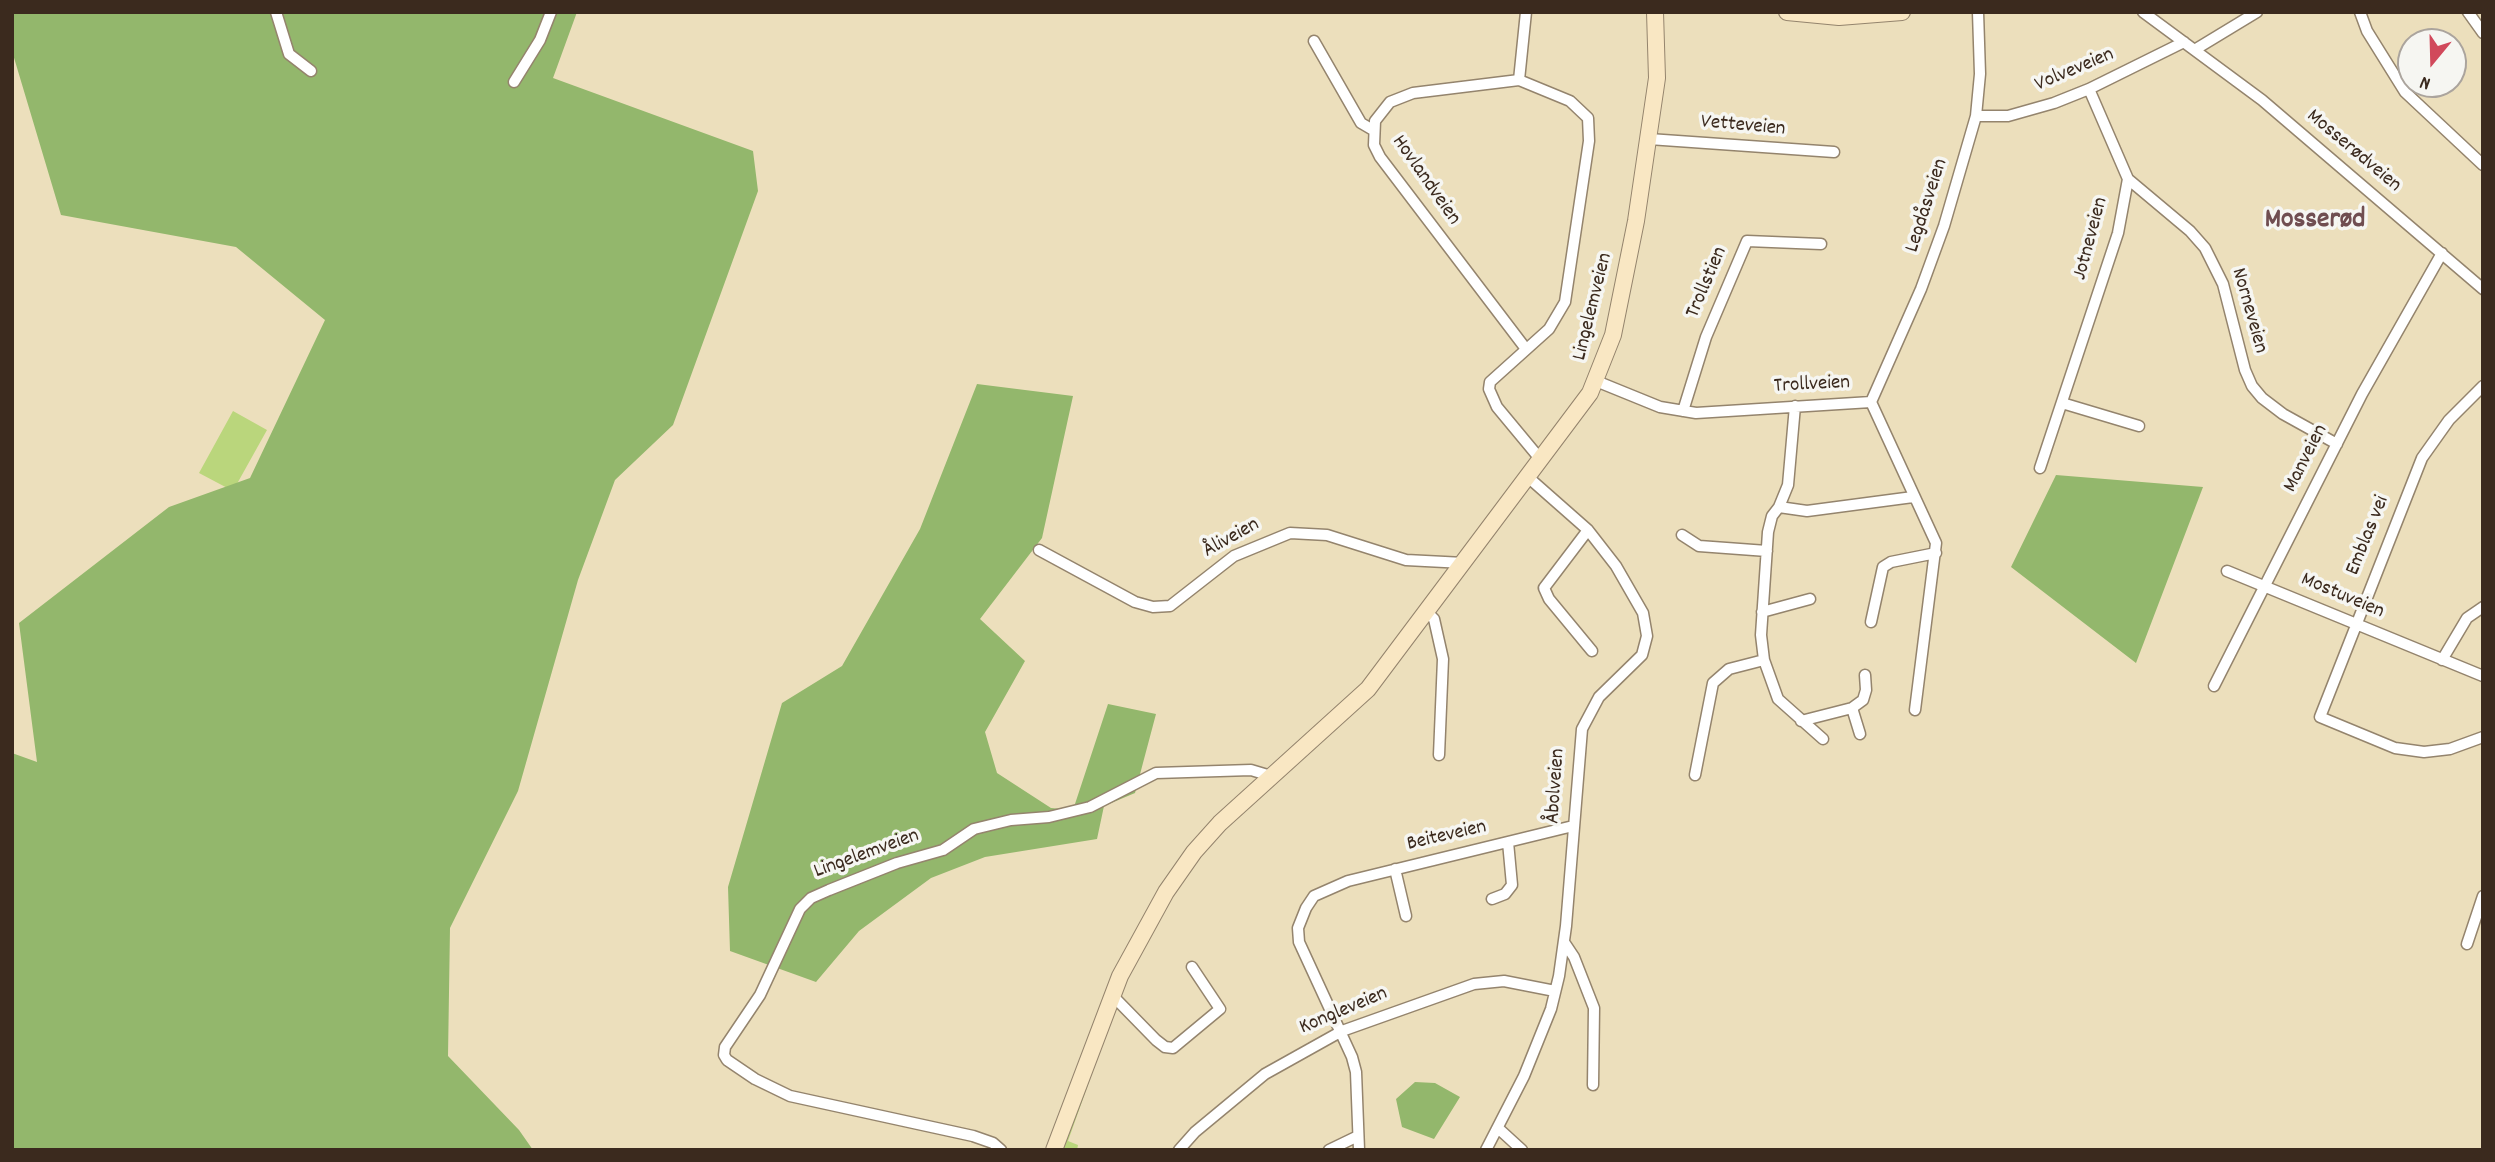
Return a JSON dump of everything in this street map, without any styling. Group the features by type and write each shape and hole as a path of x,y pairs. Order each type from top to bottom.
{"main road":[{"name":"Lingelemveien","path":"1054,1150 1112,995 1143,932 1194,852 1270,776 1362,696 1529,478 1596,382 1613,335 1623,295 1649,139 1657,78 1655,12"},
{"name":"Lingelemveien","path":"1657,43 1662,12"},
{"path":"1787,12 1839,17 1902,12"}],"street":[{"path":"276,12 289,54 311,71"},
{"path":"514,82 541,40 551,12"},
{"path":"1526,12 1518,80 1570,101 1582,110 1590,130 1565,302 1549,329 1496,374 1489,389 1497,407 1524,443 1541,460"},
{"name":"Legdåsveien","path":"1871,402 1921,289 1944,226 1976,116 1980,74 1978,12"},
{"name":"Mosserødveien","path":"2143,12 2262,100 2483,289"},
{"path":"2196,49 2257,12"},
{"path":"2360,12 2367,31 2405,92 2483,165"},
{"path":"2468,12 2483,33"},
{"path":"1314,41 1361,122 1373,130"},
{"name":"Volveveien","path":"1976,116 1990,118 2016,115 2089,89 2184,42"},
{"name":"Hovlandveien","path":"1518,80 1400,97 1382,108 1373,130 1374,145 1380,157 1526,349"},
{"name":"Jotneveien","path":"2040,468 2118,233 2127,179 2089,89"},
{"name":"Vetteveien","path":"1649,139 1835,152"},
{"name":"Norneveien","path":"2127,179 2190,230 2205,248 2223,284 2245,370 2257,392 2283,414 2337,444"},
{"name":"Trollstien","path":"1683,411 1706,337 1747,241 1821,244"},
{"name":"Manveien","path":"2214,686 2337,444 2416,294 2442,253"},
{"name":"Trollveien","path":"1596,382 1660,407 1683,411 1871,402 1936,543 1915,710"},
{"name":"Emblas vei","path":"2483,386 2449,420 2422,458 2320,717 2395,748 2424,752 2450,749 2483,737"},
{"path":"2062,402 2138,426"},
{"path":"1794,406 1788,485 1772,516 1767,551 1762,612 1764,660 1778,699 1823,739"},
{"name":"Åbolveien","path":"1486,1150 1499,1129 1535,1049 1555,991 1564,942 1579,743 1588,712 1608,687 1642,655 1647,636 1636,598 1616,566 1588,530 1529,478"},
{"path":"1779,507 1807,511 1913,498"},
{"path":"1588,530 1544,587 1549,599 1592,651"},
{"name":"Åliveien","path":"1039,550 1135,602 1153,607 1170,606 1234,556 1290,533 1326,535 1406,560 1464,563"},
{"path":"1682,535 1699,546 1767,551"},
{"path":"1871,622 1883,567 1891,562 1936,553"},
{"name":"Mostuveien","path":"2227,571 2483,676"},
{"path":"1762,612 1810,599"},
{"path":"2442,660 2467,618 2483,607"},
{"path":"1427,612 1434,619 1443,659 1438,755"},
{"path":"1695,775 1713,683 1729,668 1764,660"},
{"path":"1801,721 1852,708 1863,699 1866,690 1865,675"},
{"path":"1852,708 1860,734"},
{"name":"Lingelemveien","path":"1001,1150 993,1143 973,1136 790,1096 755,1079 727,1060 724,1055 726,1047 760,995 800,909 811,898 829,890 897,863 943,850 974,829 1011,820 1049,817 1090,807 1156,773 1251,770 1270,776"},
{"name":"Beiteveien","path":"1359,1150 1356,1072 1342,1031 1303,956 1299,942 1301,918 1314,896 1329,888 1395,869 1573,826"},
{"name":"Beiteveien","path":"1492,899 1505,894 1512,885 1508,842"},
{"name":"Beiteveien","path":"1395,869 1406,916"},
{"path":"2467,944 2483,896"},
{"path":"1564,942 1574,957 1594,1008 1593,1085"},
{"path":"1112,995 1156,1040 1165,1047 1173,1048 1220,1009 1192,967"},
{"name":"Kongleveien","path":"1179,1150 1195,1132 1265,1074 1342,1031 1474,984 1504,981 1555,991"},
{"path":"1499,1129 1522,1150"},
{"path":"1329,1150 1358,1136"}],"green space":[{"path":"12,12 577,12 553,78 753,151 758,191 673,425 615,480 578,580 518,791 450,928 448,1056 519,1130 533,1150 12,1150 12,753 37,762 19,623 169,507 250,478 325,320 236,247 61,215 12,51"},
{"path":"977,384 1073,396 1042,538 980,619 1025,661 985,732 997,773 1051,808 1073,810 1108,704 1156,714 1135,793 1104,806 1097,839 985,857 931,878 859,931 816,982 730,951 728,887 782,703 842,666 920,529"},
{"path":"233,411 267,430 233,491 199,473"},
{"path":"2056,475 2203,487 2136,663 2011,567"},
{"path":"1082,1075 1090,1079 1068,1141 1078,1145 1077,1150 1054,1150"},
{"path":"1415,1082 1435,1083 1460,1097 1434,1139 1402,1127 1396,1099"}],"district":[{"name":"Mosserød","path":"2315,222"}]}
